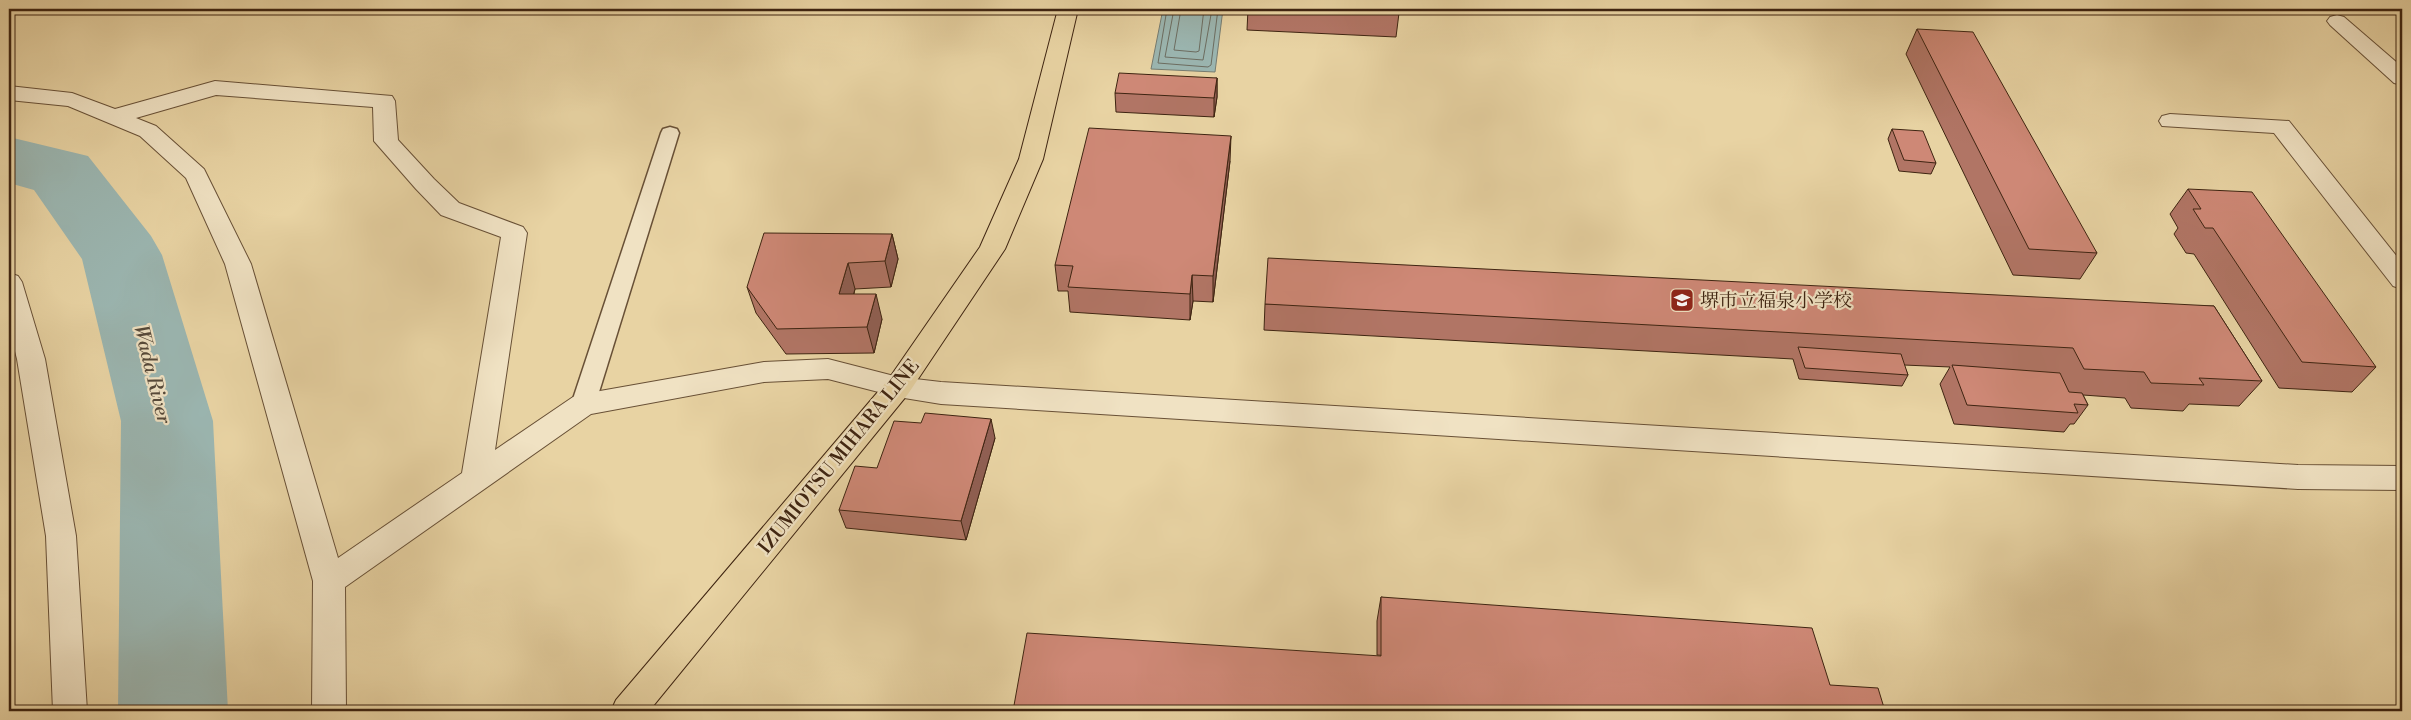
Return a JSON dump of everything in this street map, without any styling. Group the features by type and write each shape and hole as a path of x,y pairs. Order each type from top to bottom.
{"main road":[{"name":"IZUMIOTSU MIHARA LINE","path":"628,711 898,387 996,240 1031,159 1068,9"}],"street":[{"path":"2337,21 2402,78"},
{"path":"113,117 215,88 384,101 386,141 425,184 450,209 514,233 476,480"},
{"path":"9,93 72,100 148,131 196,174 238,264 329,581 328,711"},
{"path":"2170,121 2281,126 2402,280"},
{"path":"9,282 31,359 61,536 70,711"},
{"path":"329,581 583,405 764,372 828,369 898,387 941,393 2278,475 2402,478"}],"lane":[{"path":"583,405 670,133"}],"water":[{"path":"1163,9 1223,9 1215,72 1151,69"}],"building":[{"path":"1321,9 1399,9 1399,13"},
{"path":"1917,29 1973,32 2097,253 2029,249"},
{"path":"1119,73 1217,78 1214,98 1115,93"},
{"path":"1089,128 1231,136 1213,276 1192,275 1190,294 1068,287 1073,266 1055,265"},
{"path":"1892,129 1923,131 1936,163 1904,160"},
{"path":"2188,189 2252,192 2376,367 2302,362 2213,228 2205,228 2193,209 2201,209"},
{"path":"764,233 892,234 885,261 848,263 839,294 876,294 867,327 777,329 747,287"},
{"path":"1268,258 2214,306 2262,381 2199,378 2204,385 2151,383 2144,372 2084,369 2073,348 1265,304"},
{"path":"1798,347 1901,354 1908,375 1805,368"},
{"path":"1952,365 2060,373 2069,392 2082,393 2088,405 2074,404 2078,413 1967,405"},
{"path":"925,413 991,419 961,521 839,510 855,466 877,468 894,421 921,423"},
{"path":"1381,597 1812,628 1830,685 1878,688 1885,711 1013,711 1027,633 1381,656"}],"waterway":[{"name":"Wada River","path":"9,160 61,173 122,255 167,421 173,711"}],"place":[{"name":"堺市立福泉小学校","path":"1682,300"}]}
